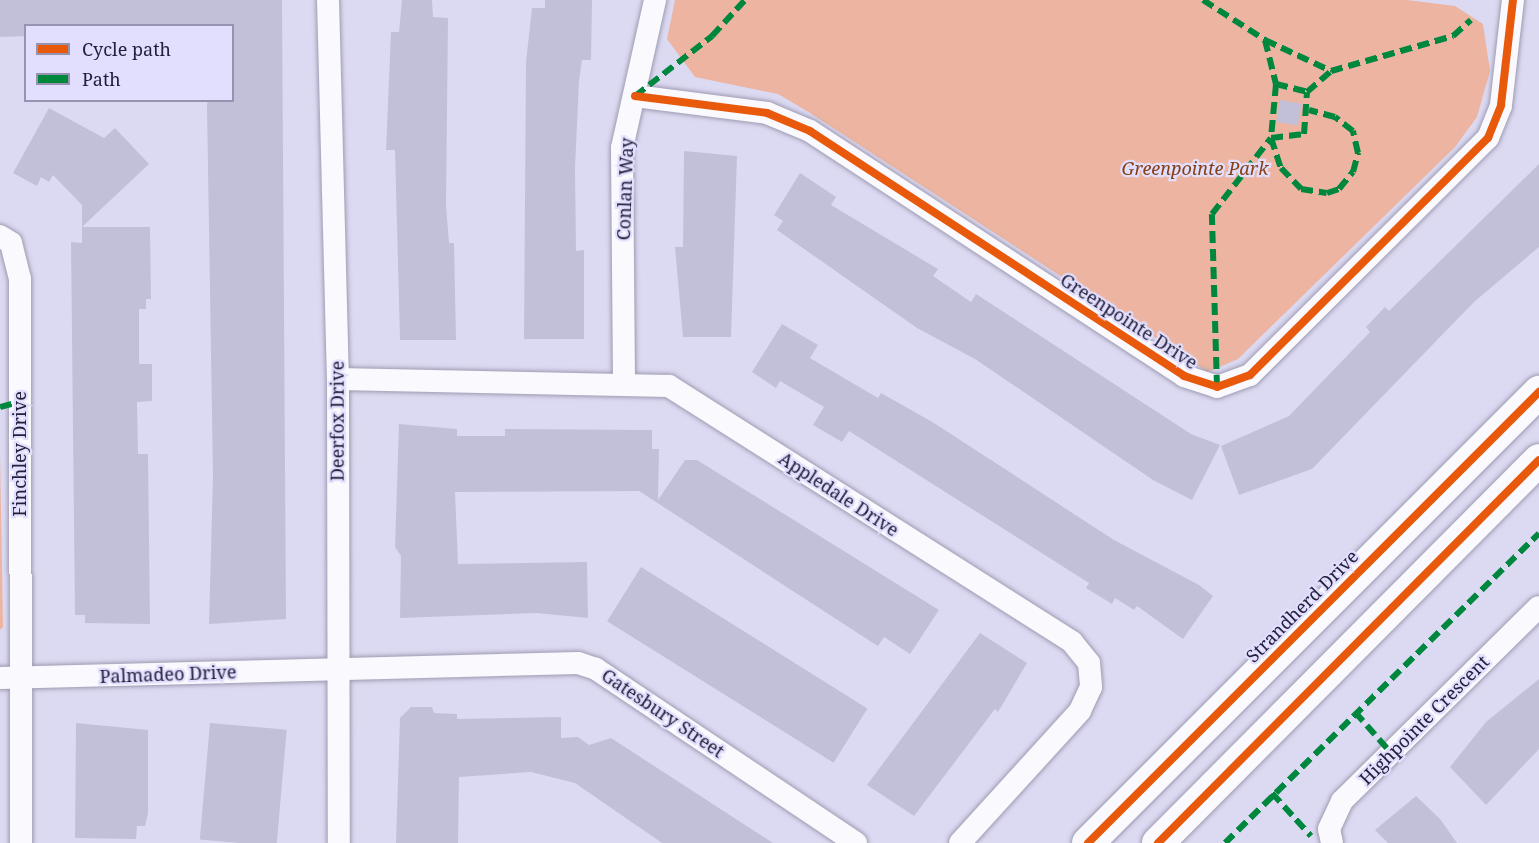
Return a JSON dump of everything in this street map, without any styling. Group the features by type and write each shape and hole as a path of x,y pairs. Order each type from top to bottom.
{"main road":[{"name":"Strandherd Drive","path":"1088,843 1539,392"},
{"path":"1158,843 1539,460"}],"street":[{"name":"Deerfox Drive","path":"328,0 338,379 336,669 339,843"},
{"name":"Conlan Way","path":"624,381 622,148 655,0"},
{"name":"Greenpointe Drive","path":"635,96 767,113 810,131 1184,376 1217,387 1250,375 1488,138 1501,105 1513,0"},
{"name":"Finchley Drive","path":"0,236 11,243 20,279 10,678"},
{"name":"Appledale Drive","path":"338,379 624,381 669,386 1072,642 1089,663 1091,687 1080,711 960,843"},
{"name":"Highpointe Crescent","path":"1332,843 1329,829 1342,801 1539,607"},
{"name":"Gatesbury Street","path":"336,669 578,663 596,669 856,843"},
{"name":"Palmadeo Drive","path":"10,678 336,669"},
{"path":"10,678 21,843"}],"green space":[{"name":"Greenpointe Park","path":"675,0 1407,0 1455,6 1483,24 1490,71 1477,117 1455,147 1238,359 1208,372 778,94 695,77 667,39"},
{"path":"0,452 3,627 0,630"}],"building":[{"path":"0,0 282,0 286,619 209,624 213,476 207,106 208,102 234,102 234,24 24,24 24,36 0,37"},
{"path":"402,0 432,0 433,17 448,18 446,205 449,243 454,243 456,340 400,340 395,150 386,150 391,32 399,32"},
{"path":"545,0 592,0 591,60 582,60 575,168 576,251 584,250 584,339 524,339 526,62 532,8 545,8"},
{"path":"1280,100 1302,104 1298,125 1276,122"},
{"path":"49,108 104,138 115,128 149,164 82,227 82,205 53,175 49,182 41,177 37,186 13,173"},
{"path":"684,151 737,156 731,337 683,337 675,247 683,247"},
{"path":"1539,164 1539,247 1474,302 1312,469 1239,495 1221,446 1289,416 1370,332 1366,327 1385,307 1389,311"},
{"path":"800,173 836,197 831,205 938,269 933,276 971,302 976,294 1191,434 1220,445 1192,500 1153,480 975,359 917,328 777,230 783,221 774,215"},
{"path":"82,227 150,227 151,299 146,299 146,309 139,309 139,364 152,364 152,401 137,402 138,454 148,454 150,624 85,623 85,615 75,615 71,242 82,243"},
{"path":"782,324 818,345 810,358 878,398 881,393 934,423 1114,540 1199,585 1213,596 1183,639 1137,606 1134,610 1115,598 1112,604 1086,588 1089,583 849,431 842,442 813,425 824,407 780,381 776,388 752,372"},
{"path":"399,424 457,429 457,436 505,436 505,429 652,430 652,449 659,449 658,500 685,460 697,460 939,610 910,654 884,637 878,646 873,643 639,491 455,492 458,564 587,562 588,618 536,613 400,618 401,556 395,547"},
{"path":"641,567 867,708 834,763 607,621"},
{"path":"980,633 1027,663 998,712 995,709 914,816 867,785"},
{"path":"1539,679 1539,749 1486,805 1450,767 1486,722"},
{"path":"411,707 432,707 434,713 457,714 457,719 561,717 561,738 578,737 589,745 611,738 773,843 662,843 575,783 531,772 459,777 458,843 396,843 400,718"},
{"path":"76,723 148,730 148,813 145,826 137,826 136,839 75,838"},
{"path":"210,723 287,730 277,843 200,840"},
{"path":"1416,796 1440,819 1457,843 1388,843 1375,830"}],"marked path":[{"path":"635,96 712,36 745,0"},
{"path":"1203,0 1265,40 1331,71 1453,36 1471,20"},
{"path":"1265,40 1276,84 1271,138 1281,168 1301,189 1327,193 1339,189 1353,172 1358,153 1353,131 1335,117 1309,110"},
{"path":"1217,387 1212,214 1271,138 1304,134 1307,92 1331,71"},
{"path":"1276,84 1307,92"},
{"path":"0,407 19,402"},
{"path":"1225,843 1539,533"},
{"path":"1355,712 1391,753"},
{"path":"1272,793 1311,836"}],"cycle path":[{"path":"635,96 767,113 810,131 1184,376 1217,387 1250,375 1488,138 1501,105 1513,0"},
{"path":"1088,843 1539,392"},
{"path":"1158,843 1539,460"}]}
